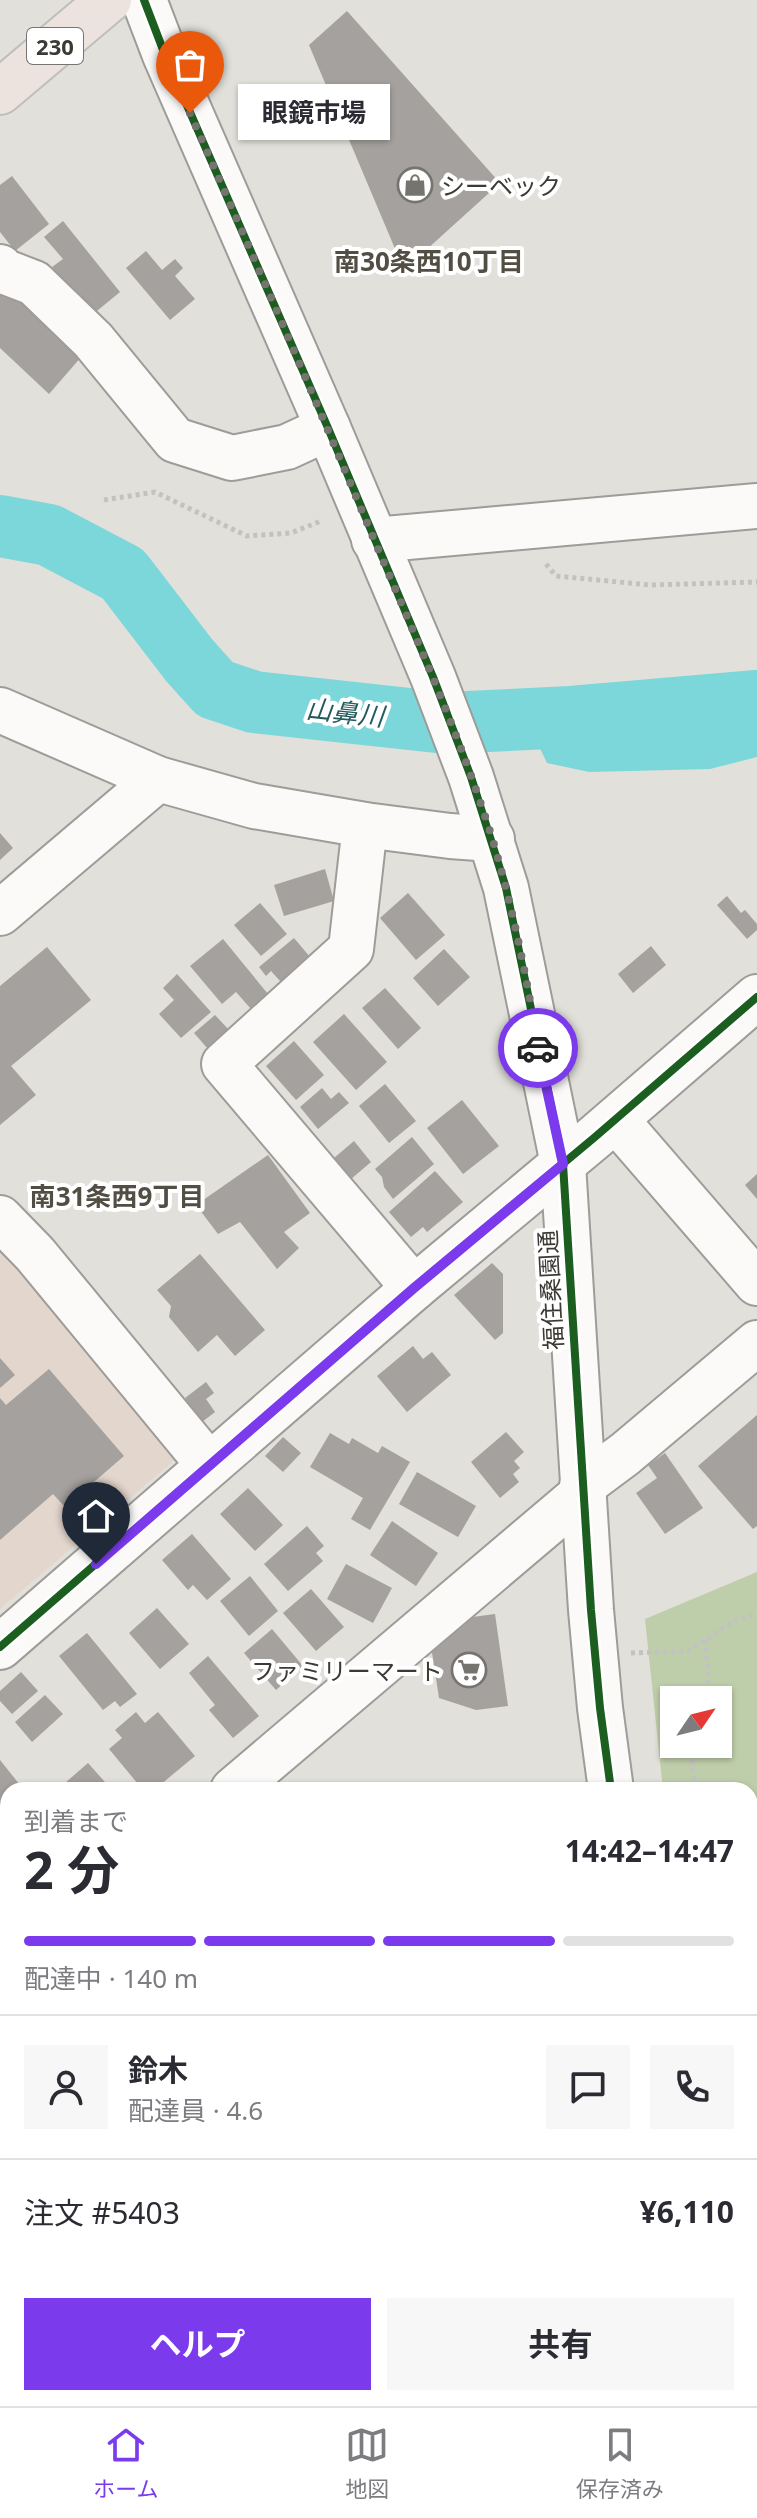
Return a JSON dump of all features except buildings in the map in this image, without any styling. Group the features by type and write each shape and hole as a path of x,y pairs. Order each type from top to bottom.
{"highway":[{"name":"230","path":"0,92 109,0"}],"street":[{"name":"福住桑園通","path":"144,0 433,677 492,839 519,941 563,1164 582,1490 600,1708 610,1782"},
{"path":"0,267 34,283 93,340 175,440 232,458 287,447 328,428"},
{"path":"374,540 757,506"},
{"path":"0,710 158,779 254,806 365,825 492,839"},
{"path":"0,913 158,779"},
{"path":"365,825 351,949 224,1064 414,1288"},
{"path":"0,1647 414,1288 616,1120 757,997"},
{"path":"616,1120 757,1283"},
{"path":"0,1218 35,1254 209,1465"},
{"path":"242,1782 757,1343"}],"path":[{"path":"104,500 155,492 247,536 291,533 321,521"},
{"path":"544,563 556,576 634,584 757,582"},
{"path":"626,1653 688,1651 734,1621 757,1614"},
{"path":"705,1640 707,1686"},
{"path":"692,1758 695,1782"}],"shaded area":[{"path":"0,1232 184,1452 0,1609"}],"green space":[{"path":"757,1572 757,1782 662,1782 645,1619"}],"water":[{"path":"757,680 757,757 710,769 589,772 547,763 522,711 718,694"}],"waterway":[{"name":"山鼻川","path":"0,526 49,535 123,574 215,689 254,702 446,723 571,717 757,701"}],"cycle path":[{"path":"144,0 433,677 471,777 506,888 563,1164 591,1610 610,1782"},
{"path":"0,1647 414,1288 757,997"}],"way so far":[{"path":"190,113 328,428 433,677 471,777 506,888 538,1048"}],"place":[{"name":"眼鏡市場","path":"190,113"},
{"name":"シーベック","path":"415,185"},
{"name":"ファミリーマート","path":"469,1670"}],"district":[{"name":"南30条西10丁目","path":"429,261"},
{"name":"南31条西9丁目","path":"117,1196"}],"route":[{"path":"96,1564 414,1288 563,1164 538,1048"}]}
